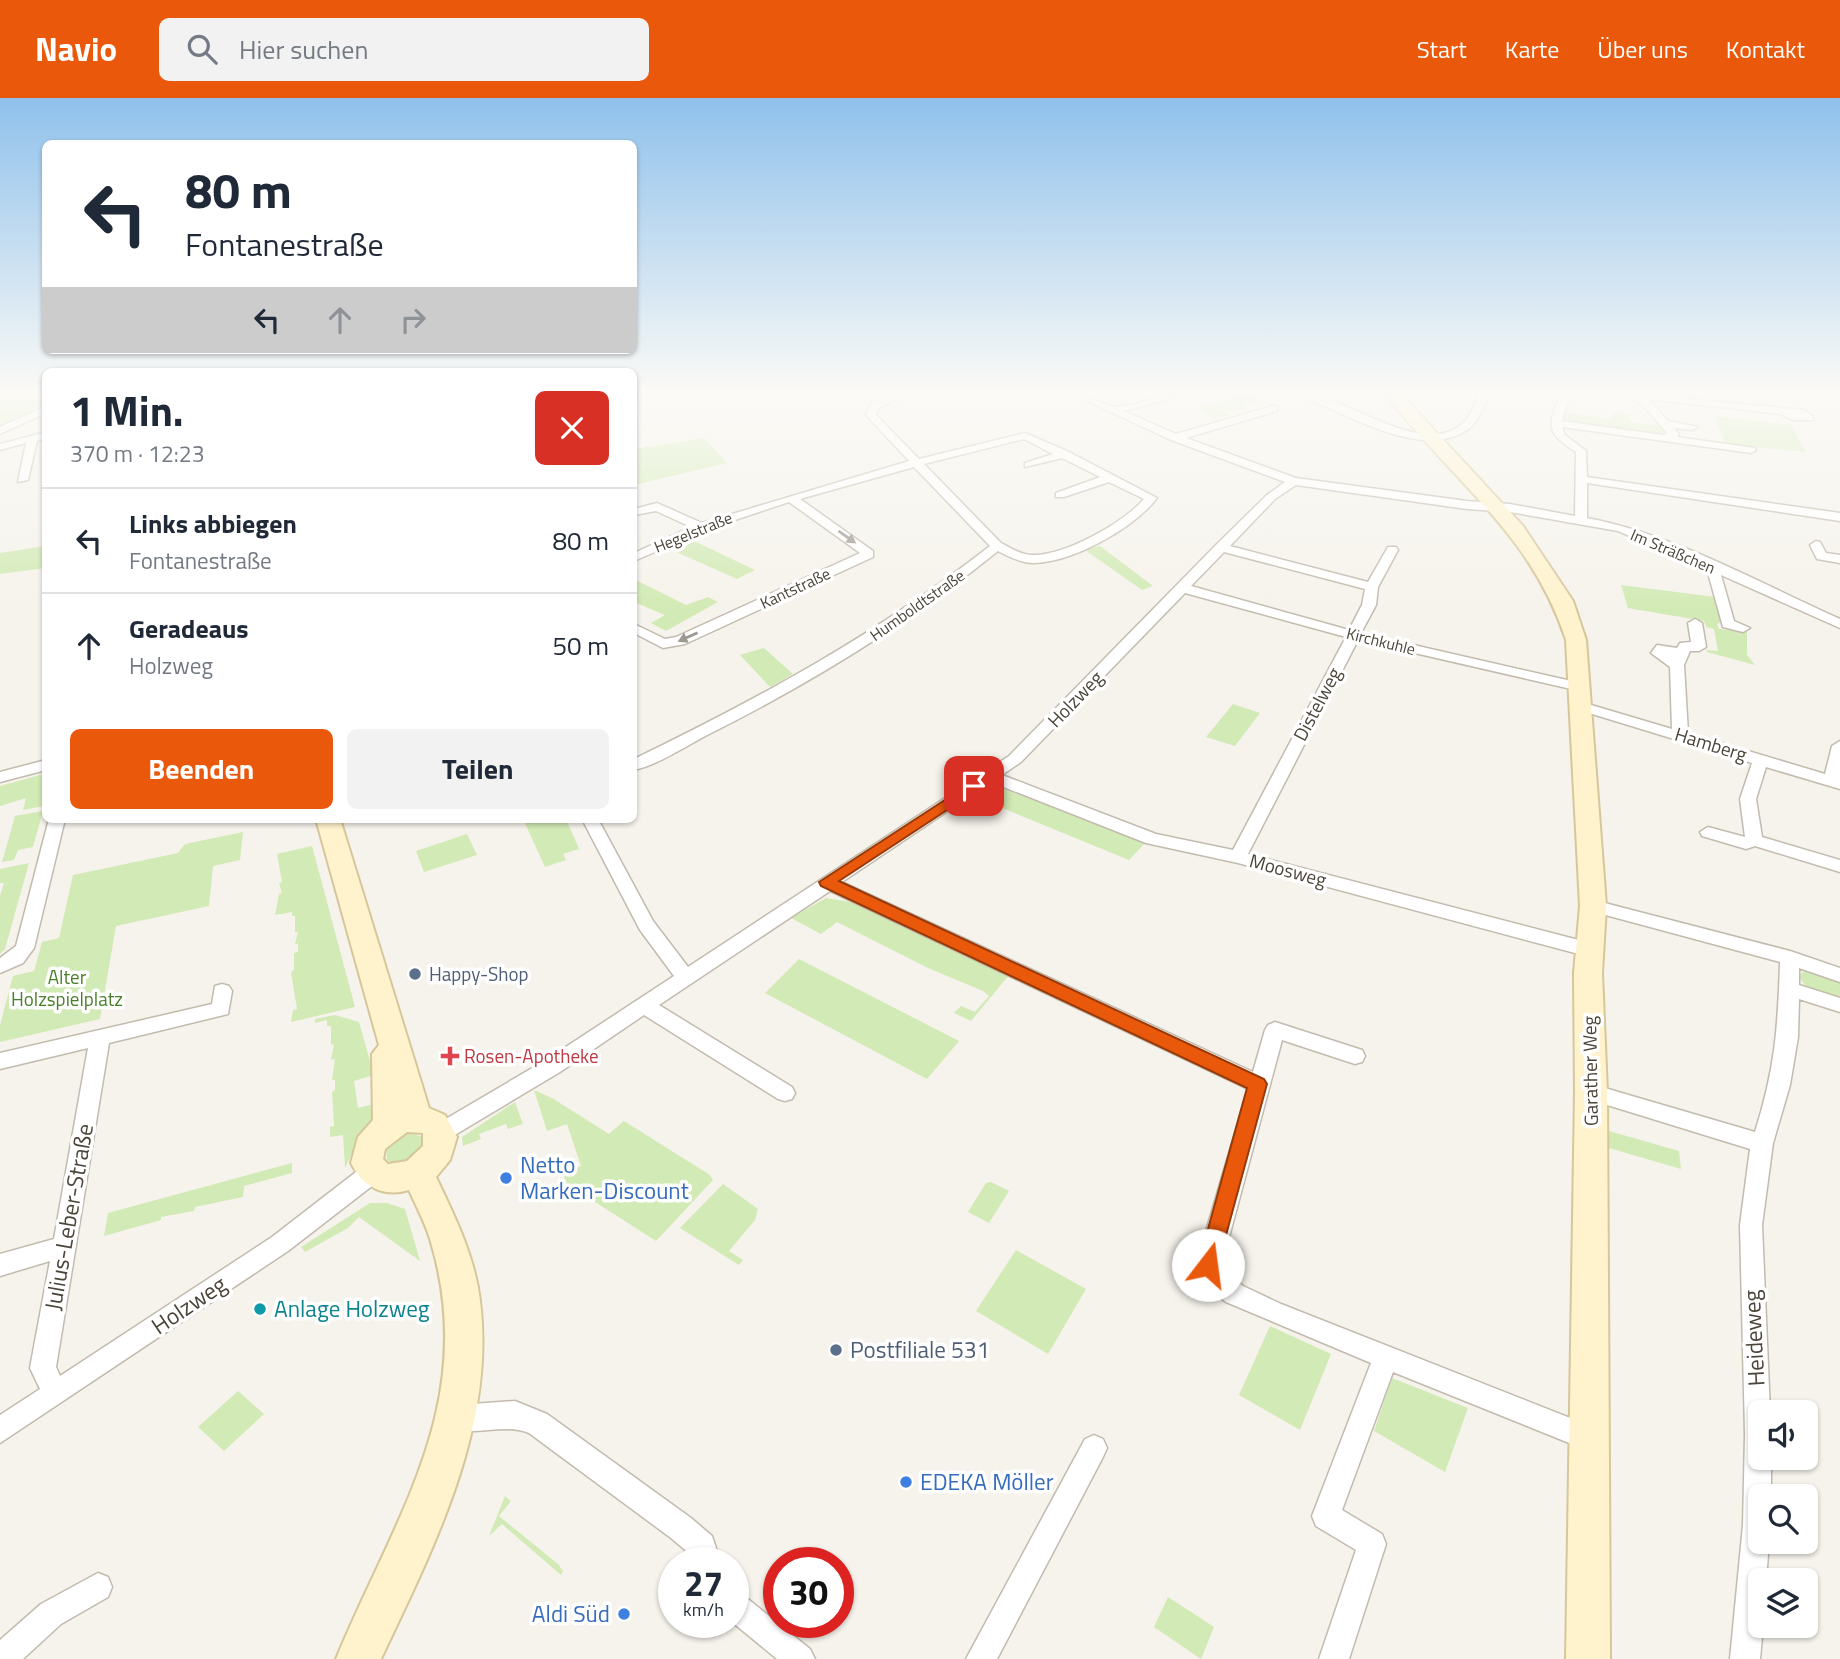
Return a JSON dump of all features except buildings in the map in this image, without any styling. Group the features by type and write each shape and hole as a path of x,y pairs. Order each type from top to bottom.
{"street":[{"path":"22,480 26,466"},
{"name":"Hegelstraße","path":"637,556 701,527 905,466"},
{"path":"918,466 997,546"},
{"name":"Hegelstraße","path":"997,546 1023,557 1054,556 1107,532 1151,498 1089,466"},
{"name":"Im Sträßchen","path":"1252,466 1294,481 1581,519 1654,540 1840,624"},
{"name":"Garather Weg","path":"1460,466 1527,544 1563,601 1576,640 1593,906 1590,950 1588,1659"},
{"path":"1580,466 1581,519"},
{"path":"1060,495 1111,477"},
{"path":"1580,480 1840,517"},
{"name":"Holzweg","path":"415,1126 525,1084 684,976 990,776 1048,728 1271,496 1294,481"},
{"name":"Kantstraße","path":"637,630 663,644 680,642 869,554 791,498"},
{"path":"637,511 657,507 701,527"},
{"name":"Humboldtstraße","path":"637,763 789,685 872,638 945,587 997,546"},
{"path":"1221,547 1373,587"},
{"name":"Distelweg","path":"1238,856 1370,605 1373,587 1392,550"},
{"path":"1821,557 1840,559"},
{"path":"1713,568 1728,625 1743,628"},
{"name":"Kirchkuhle","path":"1183,588 1581,697"},
{"path":"1680,734 1679,659 1685,646 1699,647 1695,622"},
{"name":"Hamberg","path":"1581,697 1680,734 1835,782"},
{"path":"1835,782 1840,746"},
{"path":"1754,840 1748,800 1760,759"},
{"path":"0,777 42,766"},
{"name":"Moosweg","path":"990,776 1152,839 1238,856 1590,950"},
{"path":"0,966 16,958 24,948 56,823"},
{"path":"329,823 415,1126 438,1151 417,1172 392,1178 373,1172 367,1163 367,1152 372,1140 415,1126"},
{"path":"592,823 646,925 684,976"},
{"path":"1708,832 1746,843 1754,840 1840,866"},
{"path":"827,882 1258,1084"},
{"path":"1593,906 1790,958 1840,975"},
{"name":"Heideweg","path":"1745,1659 1758,1486 1751,1225 1762,1143 1780,1085 1788,1037 1790,958"},
{"path":"1790,989 1840,1005"},
{"path":"0,1061 221,1009 222,991"},
{"path":"643,1005 785,1093"},
{"path":"1355,1056 1275,1030 1208,1265 1212,1276 1234,1294 1272,1312 1385,1360 1590,1438"},
{"name":"Julius-Leber-Straße","path":"55,1393 43,1368 100,1038"},
{"path":"1591,1092 1762,1143"},
{"name":"Holzweg","path":"0,1430 281,1244 373,1172"},
{"path":"358,1659 440,1477 458,1418 466,1352 460,1281 442,1223 417,1172"},
{"path":"0,1265 63,1247"},
{"path":"1334,1659 1372,1544 1326,1516 1385,1360"},
{"path":"458,1418 515,1415 538,1423 681,1528 702,1547"},
{"path":"982,1659 1094,1448"},
{"path":"1,1659 51,1614 98,1587"},
{"path":"749,1618 800,1659"}],"green space":[{"path":"637,466 715,466 637,484"},
{"path":"694,541 755,570 737,579 674,551"},
{"path":"42,546 42,568 0,574 0,553"},
{"path":"1100,546 1153,586 1142,590 1085,550"},
{"path":"637,580 686,605 708,597 718,602 666,631 651,623 665,615 637,603"},
{"path":"1621,585 1715,597 1722,622 1717,624 1719,629 1747,631 1747,655 1755,665 1707,652 1706,650 1718,651 1714,629 1706,627 1704,621 1628,608"},
{"path":"764,648 793,674 770,687 740,655"},
{"path":"1233,704 1260,713 1235,746 1206,737"},
{"path":"42,775 42,806 23,810 26,798 0,806 0,786"},
{"path":"999,787 1145,843 1129,860 985,801 972,813 958,807 978,792"},
{"path":"42,811 33,847 18,850 14,860 2,862 15,816"},
{"path":"525,823 568,823 579,849 563,854 566,860 545,867"},
{"name":"Alter Holzspielplatz","path":"243,832 240,860 213,866 209,906 116,926 100,1019 0,1042 0,1025 13,976 34,971 42,942 59,938 73,875 178,853 185,844"},
{"path":"467,834 477,855 424,872 416,851"},
{"path":"312,846 355,1007 291,1022 293,1010 297,1009 291,972 294,970 294,953 298,952 298,944 295,944 298,932 295,932 295,916 292,916 292,912 275,915 279,894 282,893 277,854"},
{"path":"29,863 5,949 0,954 0,896 4,883 0,883 0,869"},
{"path":"826,898 851,902 1009,975 971,1021 954,1013 961,1006 975,1012 989,996 983,991 928,968 837,922 821,934 791,918"},
{"path":"799,959 959,1041 927,1079 765,993"},
{"path":"1807,969 1840,979 1840,999 1806,986 1798,976"},
{"path":"335,1015 359,1022 374,1075 354,1081 358,1108 378,1103 373,1122 355,1146 345,1168 343,1135 330,1137 330,1127 334,1126 332,1092 335,1090 335,1080 332,1080 335,1059 331,1060 334,1044 331,1045 331,1026 327,1026 327,1020 315,1023 315,1019"},
{"path":"534,1090 552,1098 609,1134 624,1121 710,1175 713,1180 656,1241 567,1184 563,1173 581,1166 567,1124 547,1131"},
{"path":"515,1102 523,1124 508,1129 506,1124 479,1134 481,1139 463,1146 462,1137"},
{"path":"1609,1131 1679,1151 1681,1169 1609,1148"},
{"path":"407,1132 422,1137 423,1147 403,1163 387,1160 386,1145"},
{"path":"292,1163 292,1173 244,1186 243,1197 195,1207 194,1211 161,1217 161,1220 104,1236 108,1213"},
{"path":"991,1182 1009,1191 989,1223 968,1212 986,1183"},
{"path":"723,1184 758,1209 755,1220 729,1251 743,1260 739,1265 680,1228"},
{"path":"370,1203 387,1203 405,1209 420,1261 359,1217 348,1228 305,1252 301,1247"},
{"path":"1016,1250 1086,1289 1048,1354 976,1311"},
{"path":"1270,1326 1331,1354 1300,1430 1239,1395"},
{"path":"1392,1378 1468,1408 1445,1472 1374,1431"},
{"path":"238,1391 264,1414 224,1451 198,1427"},
{"path":"505,1496 511,1501 499,1516 558,1564 563,1571 561,1575 502,1524 489,1536"},
{"path":"1168,1597 1214,1627 1201,1659 1154,1627"}],"place":[{"name":"Happy-Shop","path":"415,974"},
{"name":"Rosen-Apotheke","path":"450,1056"},
{"name":"Netto Marken-Discount","path":"506,1178"},
{"name":"Anlage Holzweg","path":"260,1309"},
{"name":"Postfiliale 531","path":"836,1350"},
{"name":"EDEKA Möller","path":"906,1482"},
{"name":"Aldi Süd","path":"624,1614"}],"route":[{"path":"974,786 827,882 1258,1084 1208,1265"}]}
